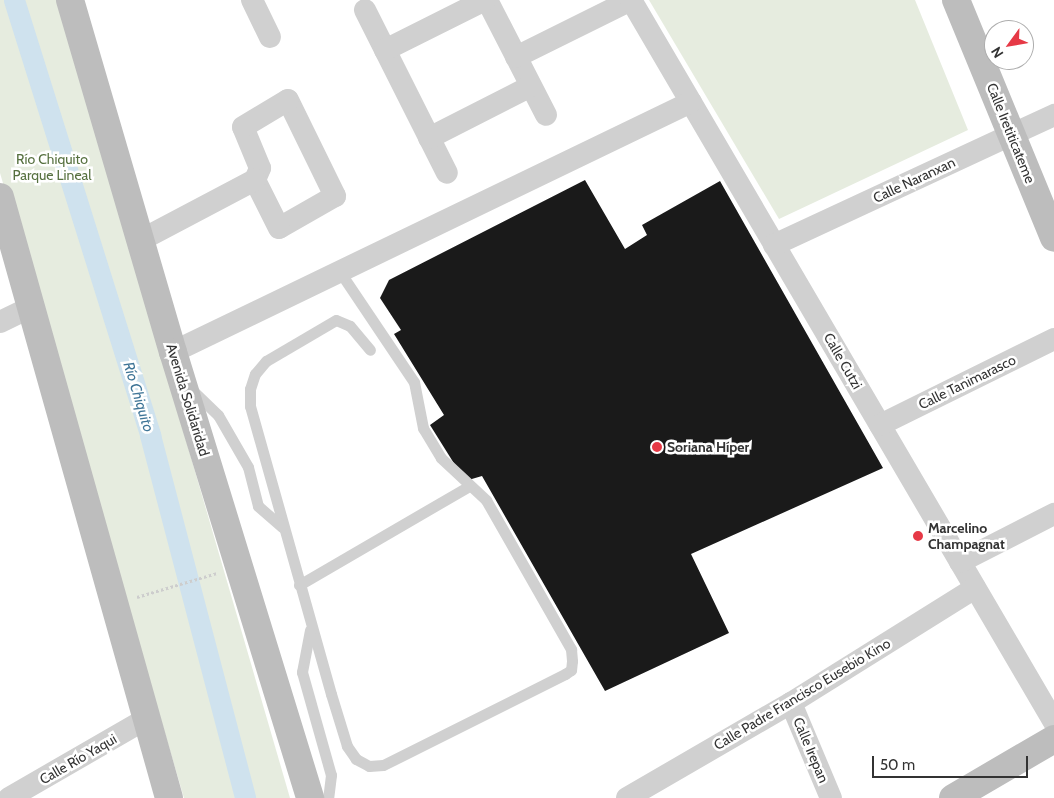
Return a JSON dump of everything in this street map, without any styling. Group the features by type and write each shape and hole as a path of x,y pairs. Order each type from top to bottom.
{"main road":[{"name":"Avenida Solidaridad","path":"70,0 181,379 310,798"},
{"name":"Calle Iretiticateme","path":"956,0 1054,238"},
{"path":"0,197 34,306 169,798"},
{"path":"953,798 1054,739"}],"street":[{"path":"252,0 270,37"},
{"path":"386,50 486,0 546,115"},
{"path":"516,57 631,0"},
{"name":"Calle Cutzi","path":"631,0 1054,722"},
{"path":"365,10 446,173"},
{"path":"429,138 531,86"},
{"path":"141,240 255,180 260,168 243,126 288,100 335,196 279,228 255,180"},
{"path":"173,352 691,102"},
{"name":"Calle Naranxan","path":"774,245 1054,115"},
{"path":"0,322 34,306"},
{"name":"Calle Tanimarasco","path":"880,424 1054,339"},
{"path":"960,562 1054,514"},
{"name":"Calle Padre Francisco Eusebio Kino","path":"627,798 790,703 975,588"},
{"name":"Calle Irepan","path":"790,703 831,798"},
{"name":"Calle Río Yaqui","path":"9,798 146,719"}],"lane":[{"path":"340,272 414,382 423,428 441,458 486,500 518,553 571,649 571,670 383,765 369,766 356,759 347,746 310,628 282,527 250,406 250,389 255,374 266,361 336,320 350,326 370,350"},
{"path":"181,379 218,415 248,467 258,506 282,527"},
{"path":"299,585 469,486"},
{"path":"310,628 302,672 331,775 328,798"}],"path":[{"path":"133,598 218,573"}],"green space":[{"name":"Río Chiquito Parque Lineal","path":"0,0 58,0 290,798 184,798 0,173"},
{"path":"649,0 915,0 968,130 779,219"}],"building":[{"name":"Soriana Híper","path":"585,180 625,249 647,235 642,225 720,181 883,468 691,554 729,633 605,691 482,476 465,481 430,425 444,415 394,334 401,330 380,298 389,280"}],"waterway":[{"name":"Río Chiquito","path":"14,0 150,435 245,798"}],"place":[{"name":"Soriana Híper","path":"657,447"},
{"name":"Marcelino Champagnat","path":"918,536"}]}
